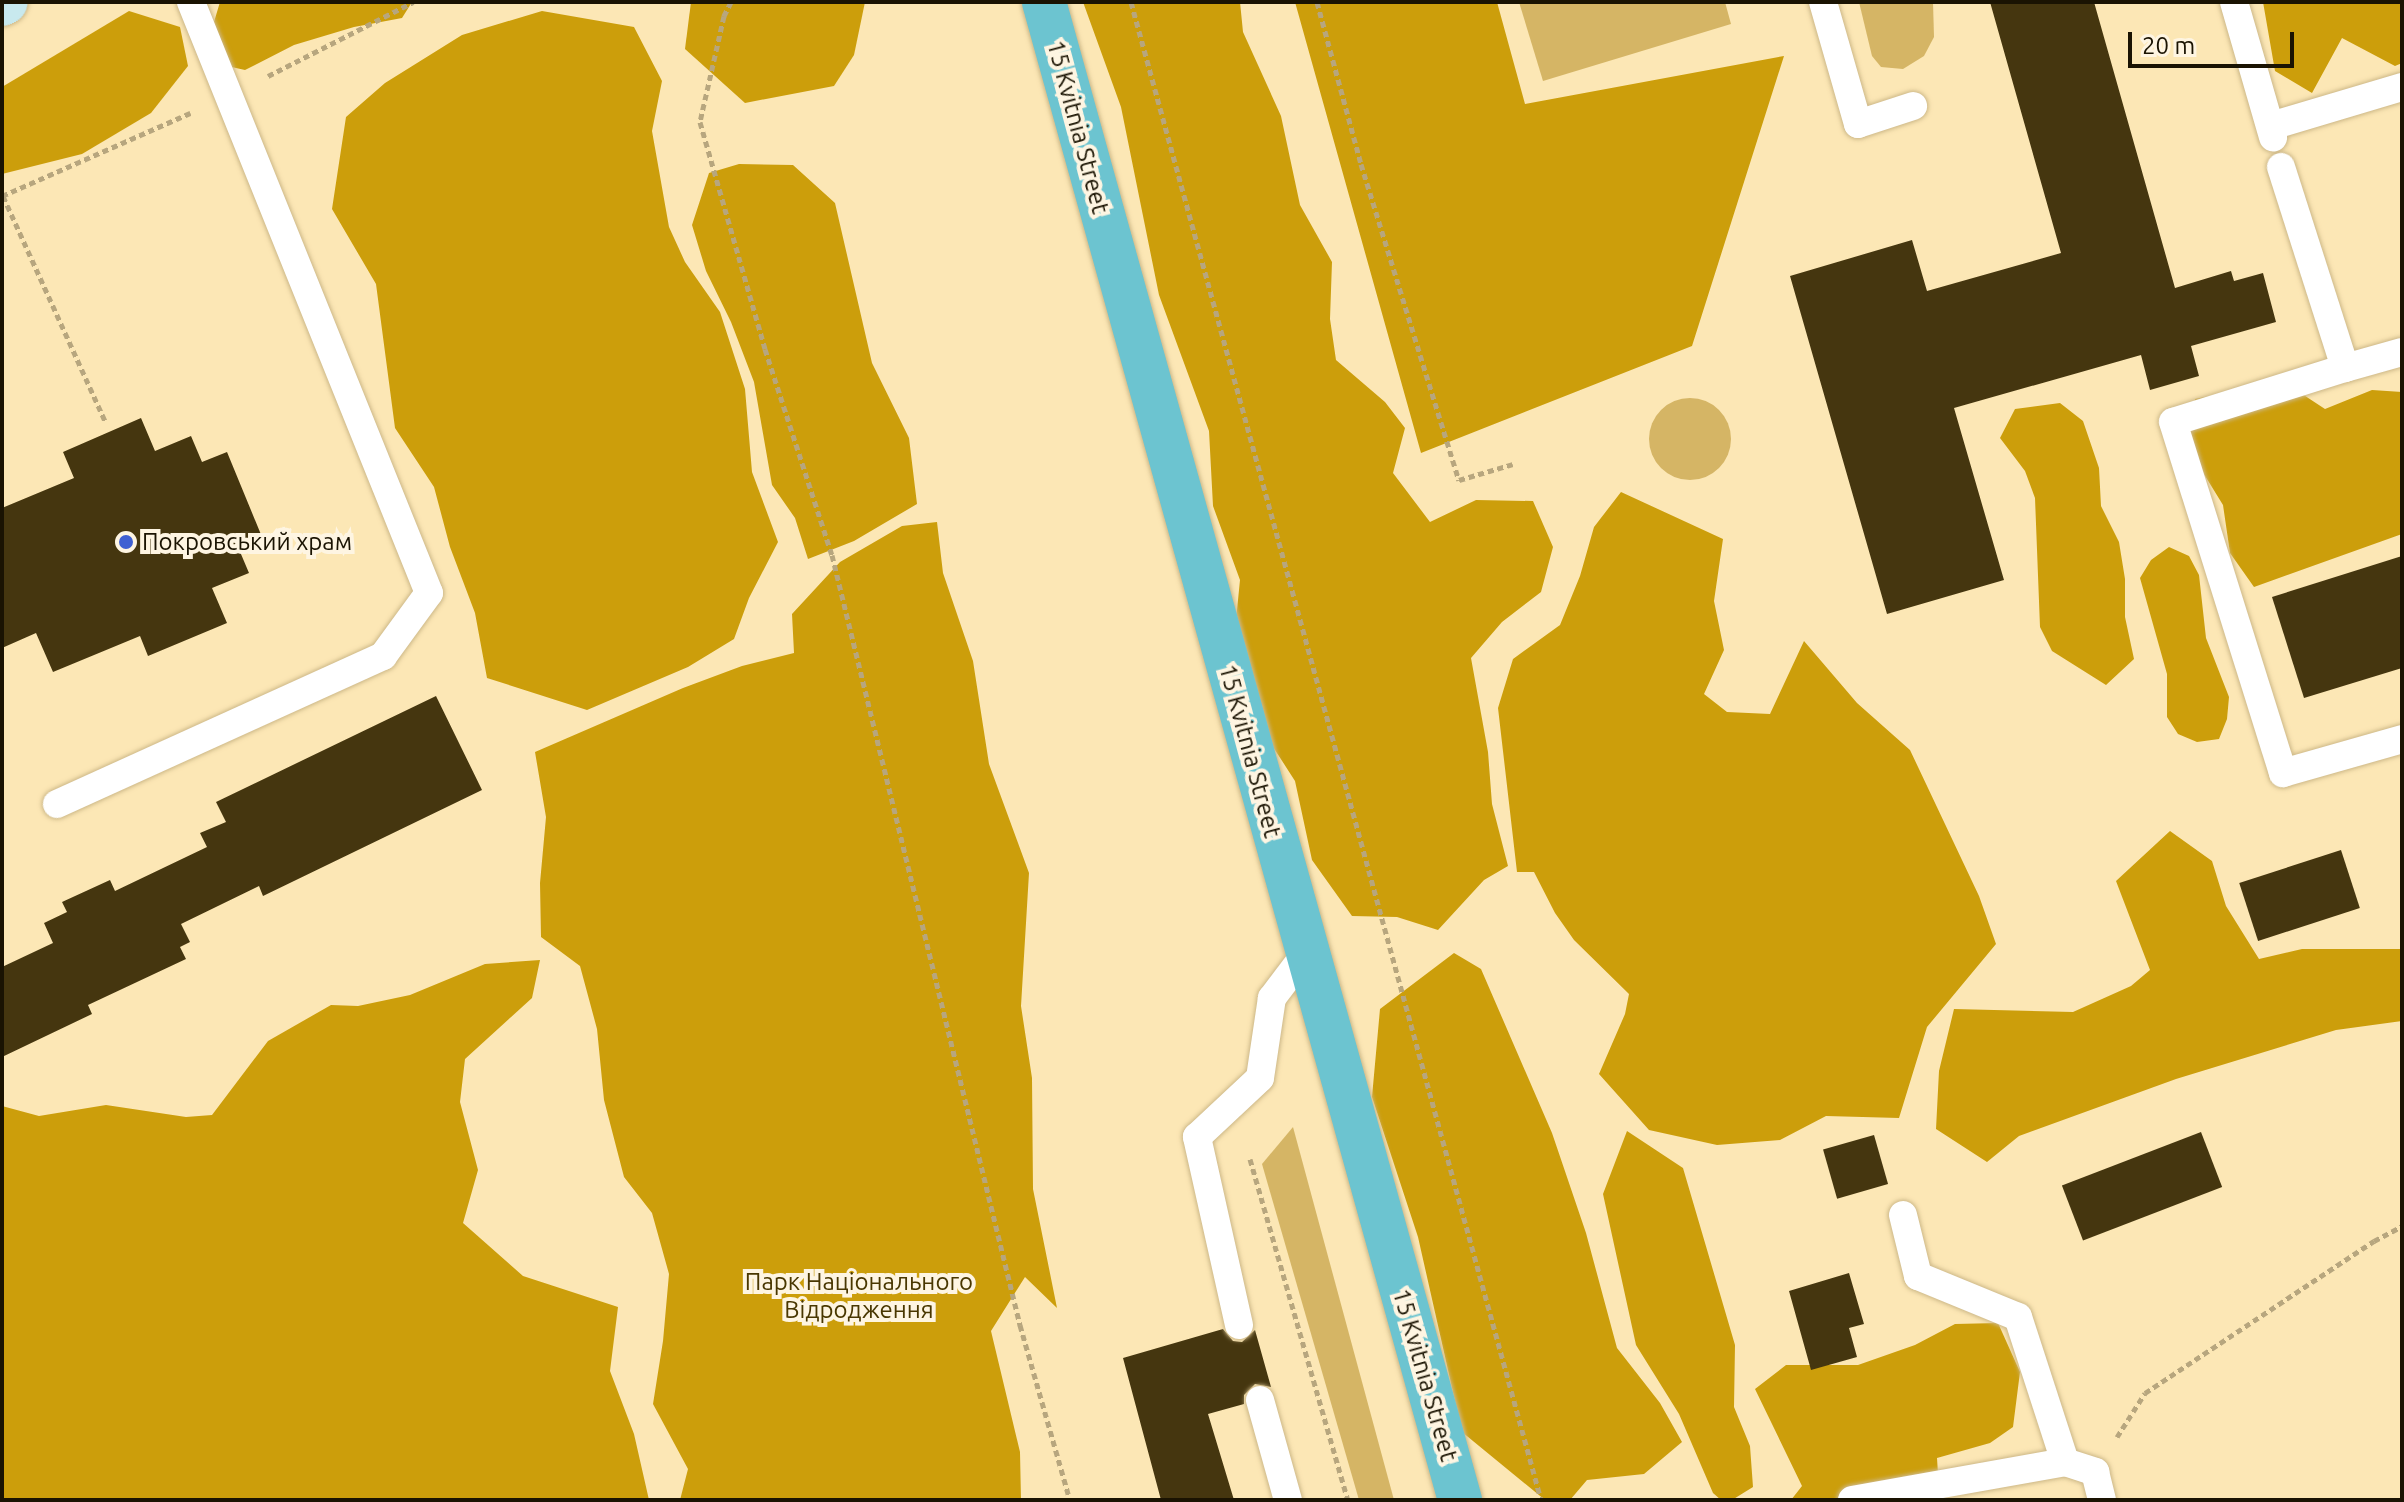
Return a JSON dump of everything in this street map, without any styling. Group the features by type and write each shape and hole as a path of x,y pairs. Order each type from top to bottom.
{"highway":[{"name":"15 Kvitnia Street","path":"1044,2 1460,1500"}],"lane":[{"path":"57,804 383,656 429,593 191,2"},
{"path":"1823,2 1858,124 1913,106"},
{"path":"2234,2 2272,131 2402,87"},
{"path":"2281,167 2345,368"},
{"path":"2402,352 2173,422 2283,773 2402,739"},
{"path":"1239,1325 1197,1137 1260,1078 1272,998 1306,953"},
{"path":"1903,1215 1918,1276 2018,1317 2065,1462"},
{"path":"1260,1400 1288,1500"},
{"path":"1852,1500 2065,1462 2095,1472 2102,1500"}],"path":[{"path":"731,2 724,16 700,122 765,349 832,555 1020,1325 1070,1500"},
{"path":"1131,2 1541,1500"},
{"path":"1317,2 1361,164 1459,480 1513,464"},
{"path":"3,196 106,423"},
{"path":"1234,1101 1348,1500"},
{"path":"2095,1472 2145,1393 2374,1241 2402,1226"}],"shaded area":[{"path":"1519,2 1725,2 1731,24 1543,81"},
{"path":"1859,2 1933,2 1934,37 1924,56 1903,69 1881,67 1872,56"},
{"path":"1690,398 1706,401 1719,410 1728,423 1731,439 1728,455 1719,468 1706,477 1690,480 1674,477 1661,468 1652,455 1649,439 1652,423 1661,410 1674,401"},
{"path":"1293,1127 1394,1500 1359,1500 1262,1164"}],"green space":[{"path":"220,2 412,2 402,18 354,27 294,45 245,70 218,64 214,22"},
{"path":"691,2 865,2 854,55 834,86 745,103 685,49"},
{"path":"1083,2 1240,2 1243,32 1281,116 1300,205 1332,262 1330,319 1336,360 1385,402 1405,428 1393,473 1430,522 1476,500 1533,501 1553,547 1541,592 1502,622 1471,658 1488,752 1492,804 1508,866 1484,880 1438,930 1397,917 1352,916 1312,860 1295,781 1230,680 1240,580 1213,506 1209,431 1159,295 1121,107"},
{"path":"1295,2 1497,2 1525,104 1784,56 1692,346 1421,453"},
{"path":"2263,2 2402,2 2402,63 2395,66 2342,38 2312,93 2275,71"},
{"path":"129,11 180,27 188,66 151,113 82,154 2,174 2,87"},
{"path":"542,11 634,27 662,81 652,131 669,227 685,262 720,312 745,389 752,472 778,542 749,598 734,639 688,667 587,710 487,678 475,613 450,547 434,487 395,428 376,284 332,209 346,117 385,83 462,35"},
{"path":"739,164 793,165 835,203 872,363 909,438 917,504 854,541 808,559 795,518 772,485 754,382 731,322 706,271 692,225 709,173"},
{"path":"2270,384 2293,388 2325,409 2372,390 2402,392 2402,534 2254,587 2230,553 2223,505 2186,445 2195,399"},
{"path":"2060,403 2083,421 2099,468 2101,506 2119,542 2125,579 2125,617 2134,659 2106,685 2052,651 2040,627 2035,498 2025,471 2000,438 2015,409"},
{"path":"1621,492 1723,539 1714,601 1724,650 1704,694 1727,712 1770,714 1804,641 1857,703 1910,750 1979,896 1996,944 1927,1027 1899,1118 1826,1116 1780,1140 1717,1145 1649,1130 1599,1074 1625,1014 1629,994 1574,940 1555,913 1534,872 1517,872 1498,708 1513,659 1560,625 1580,576 1594,527"},
{"name":"Парк Національного Відродження","path":"937,522 943,573 973,661 989,764 1029,873 1021,1006 1032,1078 1033,1189 1057,1308 1025,1277 991,1331 1020,1452 1021,1500 680,1500 688,1469 653,1404 669,1274 652,1213 624,1177 604,1100 597,1029 580,966 541,937 540,883 546,817 535,752 683,688 742,666 794,653 792,614 840,562 902,526"},
{"path":"2169,547 2189,556 2199,575 2206,638 2229,697 2227,719 2219,739 2197,742 2178,734 2167,717 2167,674 2140,578 2151,560"},
{"path":"2170,831 2212,861 2226,906 2259,959 2302,949 2402,949 2402,1021 2336,1030 2176,1079 2019,1136 1987,1162 1936,1129 1939,1071 1954,1009 2073,1012 2131,986 2150,970 2116,881"},
{"path":"1454,953 1481,969 1552,1133 1586,1233 1617,1348 1660,1403 1682,1442 1644,1474 1587,1480 1570,1500 1545,1500 1462,1432 1418,1237 1372,1097 1380,1009"},
{"path":"540,960 532,998 465,1059 460,1102 478,1170 463,1223 523,1276 618,1307 610,1371 634,1434 649,1500 2,1500 2,1106 39,1116 106,1105 186,1117 212,1115 268,1041 331,1005 358,1006 410,995 485,964"},
{"path":"1627,1131 1683,1168 1735,1345 1734,1407 1750,1446 1753,1487 1732,1500 1721,1500 1713,1493 1679,1414 1636,1345 1603,1194"},
{"path":"1998,1323 2020,1372 2013,1427 1990,1443 1937,1458 1939,1490 1910,1500 1791,1500 1802,1486 1755,1389 1786,1365 1858,1365 1915,1345 1955,1324"}],"building":[{"path":"1990,2 2094,2 2175,288 2231,271 2234,281 2263,273 2276,322 2191,346 2199,376 2150,390 2141,355 1954,408 2004,580 1887,614 1790,276 1912,240 1927,291 2061,253"},
{"name":"Покровський храм","path":"141,418 155,451 191,436 202,462 227,452 262,537 238,547 249,573 212,588 227,623 148,656 140,636 53,672 36,633 2,648 2,508 74,478 63,452"},
{"path":"2402,556 2402,668 2304,698 2272,597"},
{"path":"436,696 482,790 263,896 259,886 181,924 190,942 180,947 186,959 88,1005 92,1014 2,1057 2,967 53,943 44,923 67,912 62,902 110,880 115,891 207,847 200,833 226,822 216,802"},
{"path":"2341,850 2360,908 2258,941 2239,883"},
{"path":"2201,1132 2222,1187 2083,1240 2062,1185"},
{"path":"1874,1135 1888,1184 1837,1199 1823,1150"},
{"path":"1849,1273 1864,1324 1849,1328 1857,1357 1811,1370 1789,1291"},
{"path":"1223,1329 1233,1341 1242,1342 1255,1330 1271,1387 1255,1384 1244,1395 1244,1404 1208,1414 1234,1500 1161,1500 1123,1358"}],"place":[{"name":"Покровський храм","path":"126,542"}]}
